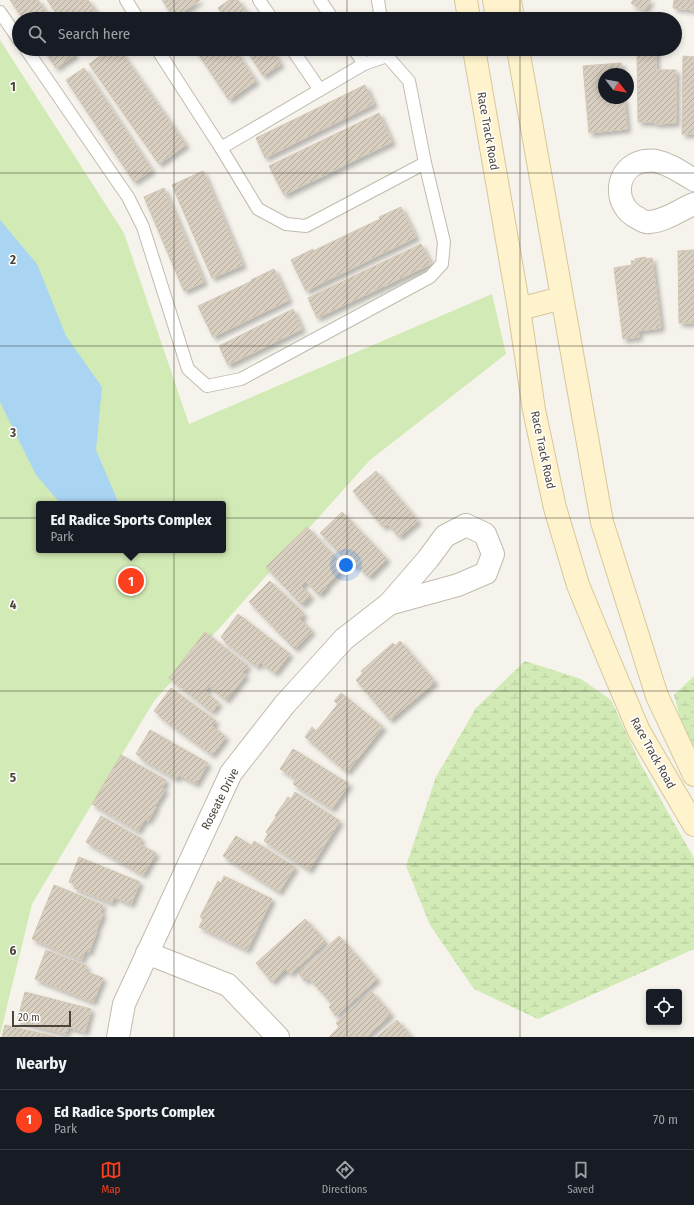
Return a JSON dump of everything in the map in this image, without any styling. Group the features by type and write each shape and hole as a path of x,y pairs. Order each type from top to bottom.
{"main road":[{"path":"466,0 468,12"},
{"path":"494,0 496,12"},
{"path":"510,0 512,12"},
{"name":"Race Track Road","path":"475,56 519,309 534,410 555,508 578,585 640,731 694,825"},
{"path":"508,56 525,87"},
{"name":"Race Track Road","path":"519,56 602,522 657,696 694,775"},
{"path":"519,309 562,298"}],"street":[{"path":"694,180 665,163 654,160 634,164 627,169 621,179 620,190 621,198 626,209 648,223 668,218 684,208 694,204"},
{"name":"Roseate Drive","path":"118,1037 124,1004 231,772 286,704 344,639 389,604 428,559 445,536 466,525 484,534 493,554 486,573 458,585 389,604"},
{"path":"147,953 228,985 278,1037"}],"lane":[{"path":"126,0 134,12"},
{"path":"259,0 267,12"},
{"path":"320,0 328,12"},
{"path":"378,0 380,12"},
{"path":"0,12 12,30"},
{"path":"31,56 128,197 143,227 188,368 207,386 241,378 430,277 442,264 444,242 425,163 409,81 390,56"},
{"path":"162,56 258,208 286,224 306,226 425,163"},
{"path":"297,56 320,90"},
{"path":"359,56 364,64"},
{"path":"221,148 379,56"}],"green space":[{"path":"0,40 124,233 189,424 492,294 506,354 370,460 154,701 32,904 0,1035"},
{"path":"525,661 581,679 611,700 640,763 694,858 694,949 538,1019 474,989 430,925 406,866 436,777 476,708"},
{"path":"694,676 694,750 682,725 674,695"}],"water":[{"path":"0,220 37,264 66,336 102,387 96,450 118,501 58,501 36,475 0,402"}],"building":[{"path":"10,0 38,0 46,12 18,12"},
{"path":"47,0 88,0 96,12 55,12"},
{"path":"162,0 200,0 183,12 170,12"},
{"path":"229,0 238,0 246,12 221,12 218,8"},
{"path":"633,0 651,0 644,11 631,3"},
{"path":"674,0 694,0 694,10 673,8"},
{"path":"48,56 74,56 56,68"},
{"path":"100,56 124,56 186,145 159,164 89,64"},
{"path":"200,56 239,56 256,81 229,100"},
{"path":"250,56 276,56 281,64 263,76"},
{"path":"637,56 656,56 656,70 676,70 676,123 655,124 655,122 638,122"},
{"path":"683,56 694,57 694,134 682,134"},
{"path":"621,63 621,68 598,68 598,104 625,104 627,129 589,133 583,66"},
{"path":"84,68 152,170 134,182 66,80"},
{"path":"365,85 374,104 265,158 256,138"},
{"path":"379,113 392,142 284,195 269,166"},
{"path":"203,171 243,265 212,278 172,185"},
{"path":"164,188 204,282 184,291 144,197"},
{"path":"401,207 416,237 306,291 291,260 380,219 379,217"},
{"path":"421,244 431,264 317,318 308,298"},
{"path":"694,250 694,323 679,323 678,251"},
{"path":"645,257 646,259 652,258 661,328 638,331 639,337 623,339 614,268 632,265 631,261"},
{"path":"274,269 289,300 213,337 198,306"},
{"path":"293,309 302,329 228,365 219,346"},
{"path":"376,471 418,521 399,537 388,524 383,527 353,491"},
{"path":"342,512 387,559 369,577 356,564 353,567 320,533"},
{"path":"307,527 345,567 319,595 306,581 301,586 311,596 302,605 266,567"},
{"path":"270,581 304,614 300,619 312,631 295,649 249,602"},
{"path":"238,614 290,654 275,673 260,662 257,667 225,642 221,637"},
{"path":"205,632 248,666 242,673 246,675 226,700 209,686 205,691 219,703 212,712 169,678"},
{"path":"400,641 435,682 390,720 356,680 363,673 361,671 393,643 395,646"},
{"path":"171,688 216,721 212,726 226,737 212,755 154,711"},
{"path":"341,693 383,727 347,772 305,737 312,727 316,731 338,704 334,701"},
{"path":"150,730 208,763 196,784 179,775 176,779 141,759 142,758 136,754"},
{"path":"293,749 349,784 332,809 293,784 296,779 280,769"},
{"path":"121,755 166,780 162,788 165,790 155,806 156,807 148,821 145,819 138,831 92,804"},
{"path":"295,792 340,821 309,870 264,841 268,834 266,832 276,817 275,816 288,797 291,799"},
{"path":"101,816 142,839 139,844 156,853 143,875 86,842"},
{"path":"236,836 252,846 254,841 295,867 279,892 223,856"},
{"path":"79,857 140,882 131,904 114,897 112,903 74,888 75,884 69,882"},
{"path":"224,876 272,899 247,950 199,927 203,919 200,917 218,881 221,883"},
{"path":"54,885 103,905 100,912 103,914 89,952 85,951 82,960 32,939"},
{"path":"305,919 326,942 290,974 286,969 272,982 256,963"},
{"path":"339,936 377,979 336,1016 329,1007 332,1004 309,978 305,981 298,973"},
{"path":"46,950 87,966 85,971 103,978 93,1002 35,979"},
{"path":"371,991 391,1014 366,1037 329,1037 339,1027 336,1023"},
{"path":"25,992 91,1009 85,1032 68,1027 66,1034 17,1021"},
{"path":"397,1020 412,1037 377,1037"},
{"path":"5,1025 57,1037 2,1037"}],"place":[{"name":"Ed Radice Sports Complex","path":"131,581"}]}
